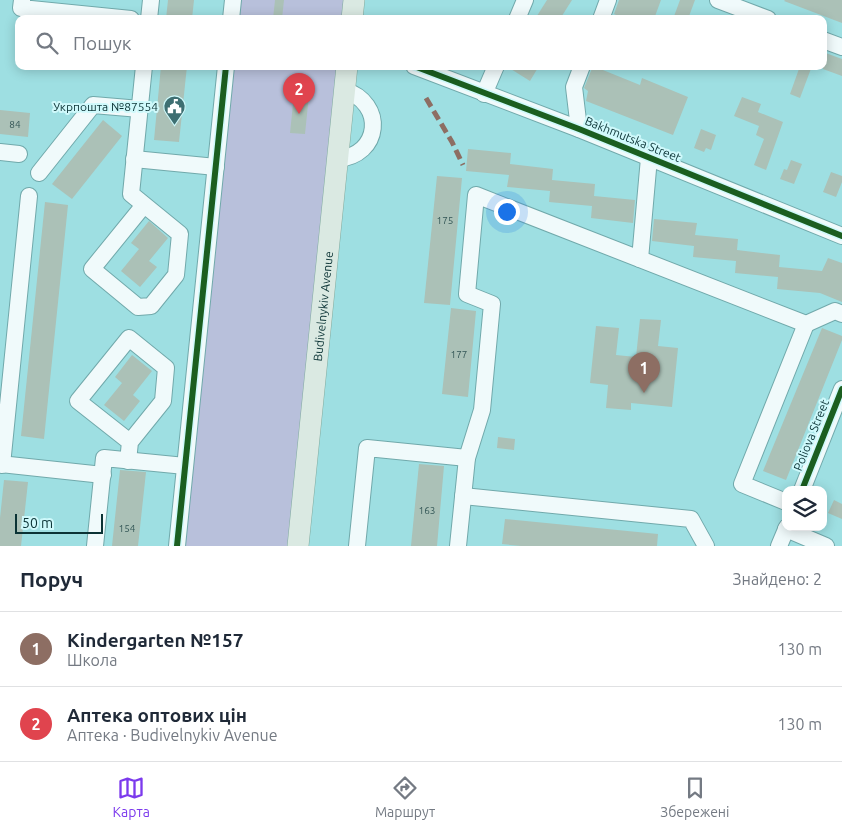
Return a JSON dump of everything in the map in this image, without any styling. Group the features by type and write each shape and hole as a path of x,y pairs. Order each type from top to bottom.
{"main road":[{"path":"352,15 354,0"},
{"name":"Budivelnykiv Avenue","path":"298,546 346,70"}],"street":[{"path":"22,0 21,8 91,15"},
{"path":"149,15 151,0"},
{"path":"231,15 233,0"},
{"path":"519,15 525,0"},
{"path":"602,15 608,0"},
{"path":"718,0 757,15"},
{"path":"827,41 842,47"},
{"path":"144,70 131,194 180,234 176,276 152,306 138,307 92,269 144,205"},
{"path":"177,546 226,70"},
{"name":"Bakhmutska Street","path":"424,70 579,129 842,236"},
{"path":"484,94 494,70"},
{"path":"579,129 574,87 580,70"},
{"path":"337,160 354,156 361,151 367,144 373,128 373,119 366,103 353,93 344,90"},
{"path":"39,173 93,105 140,109"},
{"path":"0,152 19,154"},
{"path":"640,259 650,158"},
{"path":"134,159 216,167"},
{"path":"458,546 467,458 482,410 492,304 467,294 476,195 806,324"},
{"path":"30,196 1,464 103,475"},
{"path":"782,500 742,484 806,324 835,311 842,314"},
{"path":"128,461 130,442 163,401 166,368 129,338 78,401 130,442"},
{"name":"Poliova Street","path":"804,486 841,394"},
{"path":"357,546 367,448 467,458"},
{"path":"95,546 104,458 185,466"},
{"path":"463,496 691,519 706,546"},
{"path":"779,546 785,531"},
{"path":"793,531 826,546"}],"shaded area":[{"path":"238,0 347,0 345,15 236,15"},
{"path":"231,70 340,70 291,546 182,546"}],"building":[{"path":"168,0 194,0 192,15 166,15"},
{"path":"275,0 284,0 282,15 273,15"},
{"path":"547,0 572,0 563,15 538,15"},
{"path":"619,0 661,0 655,15 614,14"},
{"path":"680,0 695,0 689,15 674,15"},
{"path":"842,0 842,23 827,17 827,15 821,15 784,1"},
{"path":"827,53 842,59 842,76 826,70"},
{"path":"161,70 187,70 179,142 154,140"},
{"path":"512,70 537,70 530,81"},
{"path":"591,70 603,70 640,85 642,78 688,97 673,135 586,101 588,91 584,88"},
{"path":"799,70 810,70 800,98 790,94"},
{"path":"294,94 309,95 305,134 290,133"},
{"path":"742,97 761,104 758,112 783,122 766,170 754,165 764,139 756,135 759,126 734,116"},
{"path":"0,110 30,113 28,137 0,134"},
{"path":"103,120 122,136 72,199 52,184"},
{"path":"701,129 716,135 711,150 706,148 704,152 694,148"},
{"path":"468,149 511,153 510,164 553,169 552,180 595,184 594,196 635,200 633,223 591,218 592,206 549,202 550,191 507,187 509,175 466,171"},
{"path":"791,160 802,164 794,184 780,179 784,169 787,170"},
{"path":"831,172 842,176 842,182 836,197 823,192"},
{"path":"437,176 462,178 450,305 424,303"},
{"path":"45,202 68,205 44,439 21,436"},
{"path":"654,219 697,223 695,235 738,239 737,250 780,255 779,267 822,271 828,258 842,263 842,302 820,293 777,289 778,277 735,273 736,261 693,257 694,246 652,241"},
{"path":"149,221 168,238 149,261 157,267 140,287 121,271 139,249 131,243"},
{"path":"451,308 476,311 468,397 442,394"},
{"path":"640,319 661,320 658,346 678,348 672,407 631,403 631,410 606,408 608,385 590,383 596,326 619,328 616,355 636,357"},
{"path":"822,328 842,336 842,340 786,480 763,471"},
{"path":"132,355 152,371 133,395 140,401 124,421 104,405 122,383 115,377"},
{"path":"498,437 515,439 514,450 497,448"},
{"path":"419,464 444,466 437,546 411,546"},
{"path":"120,470 146,472 138,546 112,546"},
{"path":"4,480 28,482 21,546 0,546 0,518"},
{"path":"834,500 842,504 842,519 828,513"},
{"path":"505,519 658,534 657,546 521,546 502,544"}],"marked path":[{"path":"426,98 463,165"}],"cycle path":[{"path":"177,546 226,70"},
{"path":"424,70 579,129 842,236"},
{"path":"804,486 842,389"}],"place":[{"name":"Аптека оптових цін","path":"299,114"},
{"name":"Укрпошта №87554","path":"174,125"},
{"name":"Kindergarten №157","path":"644,393"}]}
